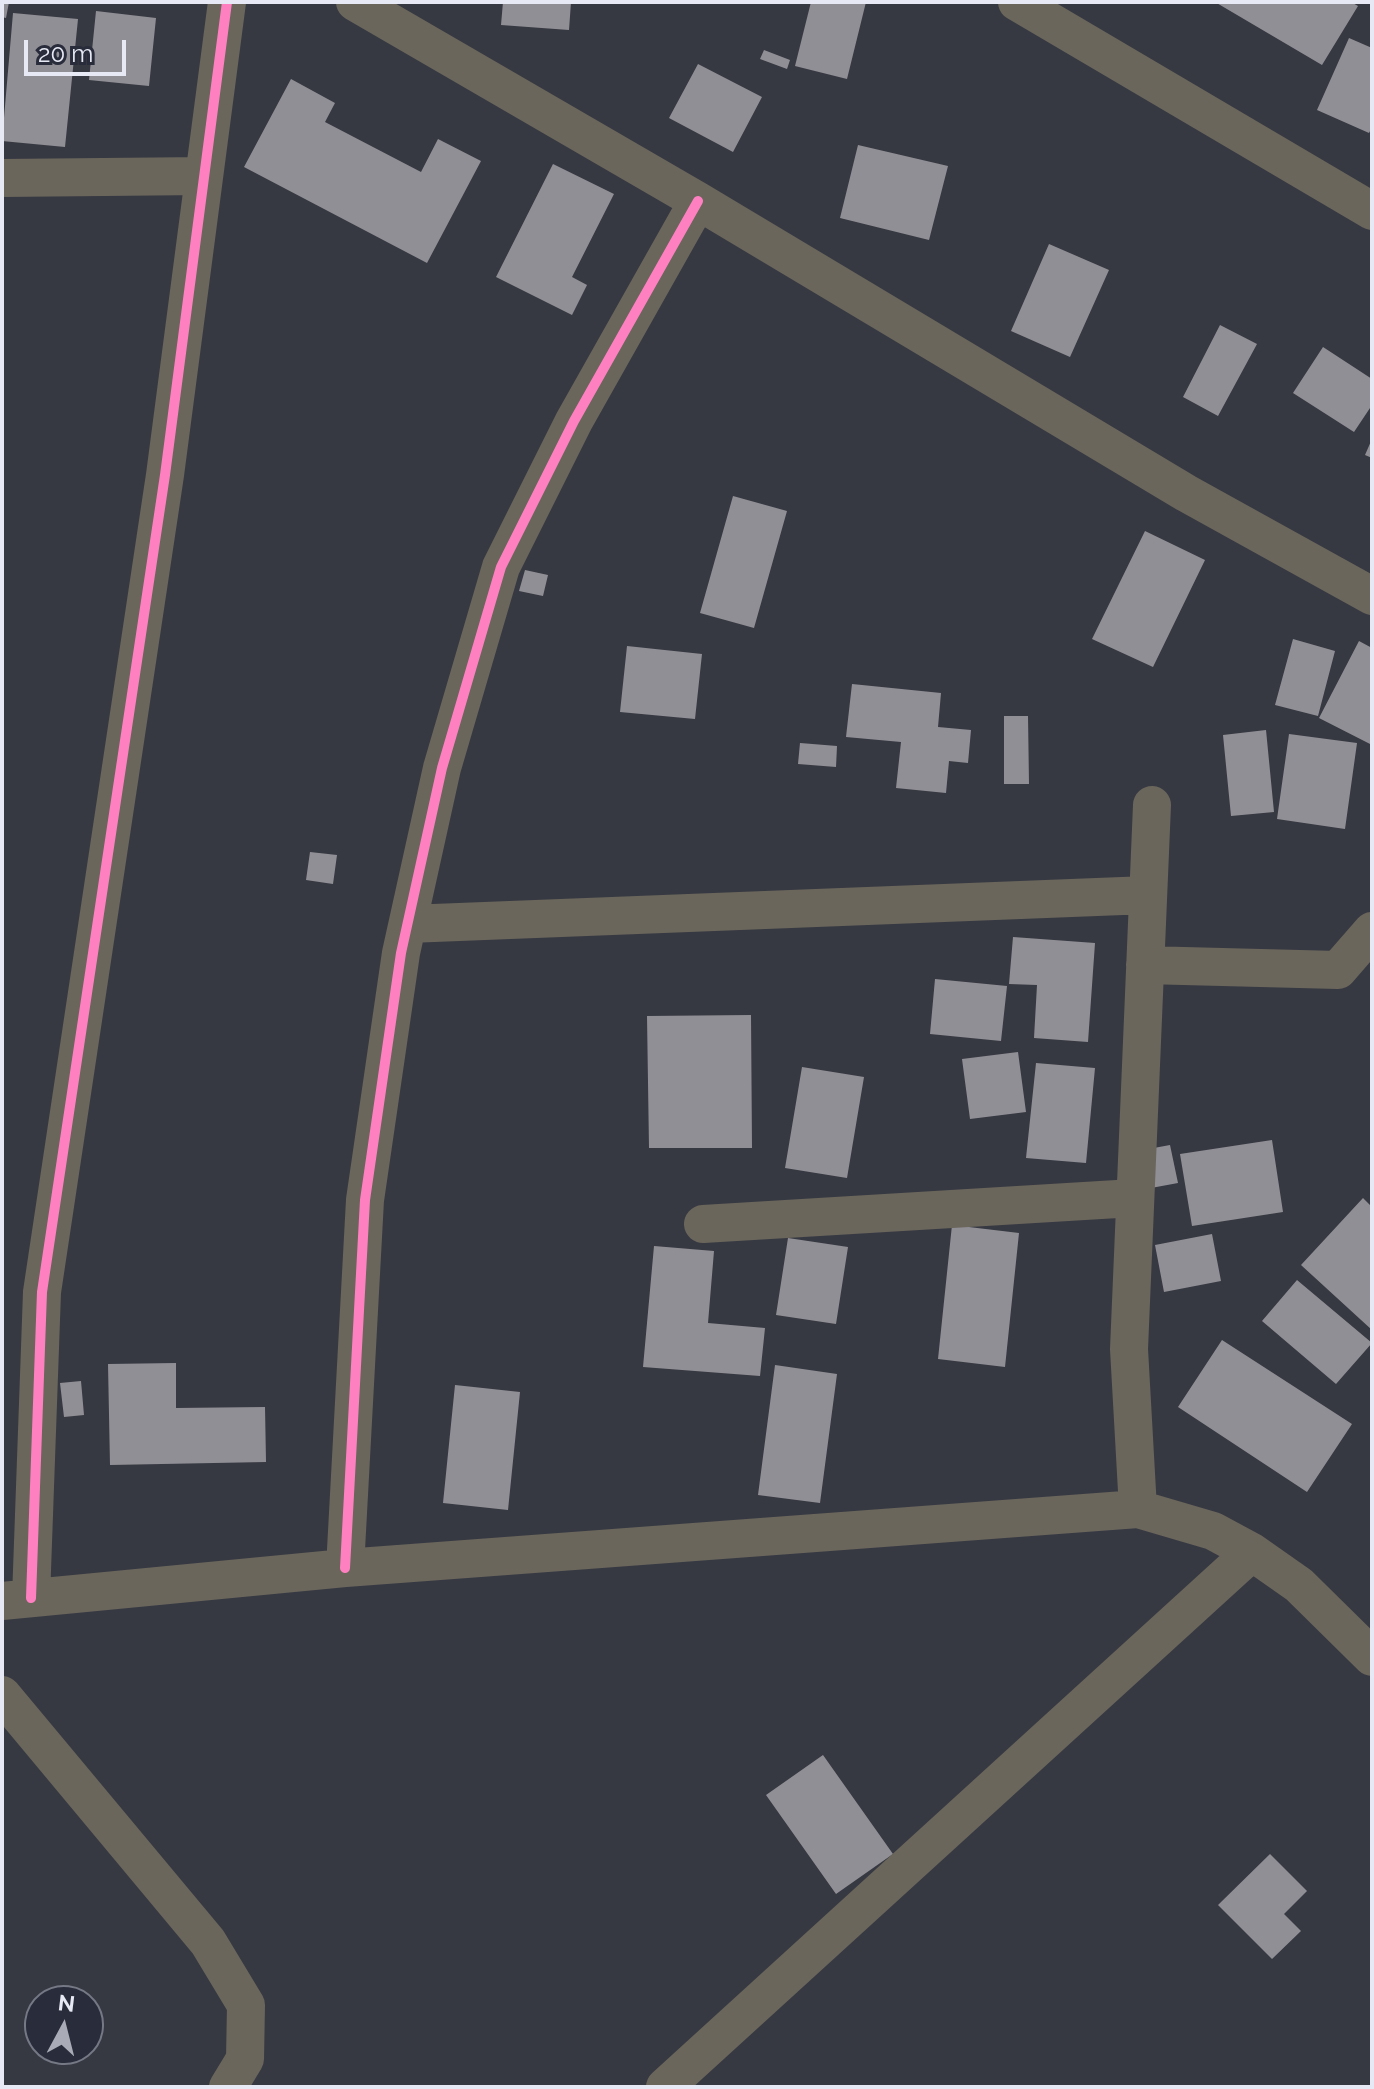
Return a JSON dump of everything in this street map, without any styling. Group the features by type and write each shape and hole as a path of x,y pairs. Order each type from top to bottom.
{"street":[{"path":"227,2 165,475 42,1292 16,1599 345,1568 1138,1509 1213,1531 1252,1552 1299,1585 1372,1657"},
{"path":"355,2 698,201 1186,493 1372,596"},
{"path":"1017,2 1372,211"},
{"path":"2,178 204,176"},
{"path":"345,1568 365,1200 408,924 442,768 501,567 574,421 698,201"},
{"path":"1138,1509 1129,1349 1152,805"},
{"path":"408,924 1148,895"},
{"path":"1145,965 1338,970 1372,931"},
{"path":"703,1224 1134,1198"},
{"path":"665,2087 1252,1552"},
{"path":"2,1695 208,1942 246,2005 245,2059 228,2087"}],"building":[{"path":"2,2 9,2 6,18 2,17"},
{"path":"503,2 571,2 569,30 501,25"},
{"path":"811,2 866,2 847,79 795,66"},
{"path":"1215,2 1351,2 1358,6 1322,65"},
{"path":"96,11 156,18 149,86 89,80"},
{"path":"13,13 78,19 65,147 2,141"},
{"path":"1349,38 1372,48 1372,127 1369,133 1317,110"},
{"path":"764,50 790,60 787,69 760,59"},
{"path":"698,64 762,97 733,152 669,118"},
{"path":"291,79 335,103 325,122 421,172 438,139 481,161 427,263 244,167"},
{"path":"858,145 948,166 929,240 840,218"},
{"path":"553,164 614,194 572,277 587,285 572,315 496,277"},
{"path":"1049,244 1109,270 1070,357 1011,331"},
{"path":"1220,325 1257,344 1218,416 1183,397"},
{"path":"1323,347 1372,379 1372,405 1354,432 1293,393"},
{"path":"1372,439 1372,458 1365,455"},
{"path":"733,496 787,511 754,628 700,613"},
{"path":"1145,531 1205,560 1153,667 1092,639"},
{"path":"525,570 548,575 543,596 519,591"},
{"path":"1293,639 1335,651 1318,716 1275,705"},
{"path":"1359,641 1372,648 1372,745 1319,718"},
{"path":"627,646 702,654 695,719 620,712"},
{"path":"852,684 941,693 938,727 971,730 968,763 949,761 946,793 896,788 901,742 846,737"},
{"path":"1004,716 1028,716 1029,784 1004,784"},
{"path":"1266,730 1274,812 1231,816 1223,735"},
{"path":"1289,734 1357,743 1345,829 1277,819"},
{"path":"800,743 837,746 836,767 798,764"},
{"path":"310,852 337,855 333,884 306,880"},
{"path":"1013,937 1095,943 1088,1042 1034,1038 1037,985 1009,984"},
{"path":"935,979 1007,986 1001,1041 930,1034"},
{"path":"751,1015 752,1148 649,1148 647,1016"},
{"path":"1018,1052 1026,1112 970,1119 962,1059"},
{"path":"1036,1063 1095,1068 1086,1163 1026,1158"},
{"path":"802,1067 864,1077 847,1178 785,1168"},
{"path":"1272,1140 1283,1212 1192,1226 1180,1154"},
{"path":"1170,1145 1178,1183 1151,1188 1143,1150"},
{"path":"1363,1198 1372,1207 1372,1330 1301,1265"},
{"path":"952,1225 1019,1233 1005,1367 938,1359"},
{"path":"1212,1234 1221,1281 1164,1292 1155,1245"},
{"path":"788,1238 848,1247 836,1324 776,1315"},
{"path":"654,1246 714,1251 708,1323 765,1328 760,1376 643,1367"},
{"path":"1297,1280 1372,1343 1336,1384 1262,1321"},
{"path":"1222,1340 1352,1424 1307,1492 1178,1407"},
{"path":"176,1363 176,1408 265,1407 266,1462 110,1465 108,1364"},
{"path":"775,1365 837,1374 820,1503 758,1495"},
{"path":"81,1381 84,1415 64,1417 60,1383"},
{"path":"455,1385 520,1392 508,1510 443,1503"},
{"path":"823,1755 893,1854 836,1894 766,1795"},
{"path":"1270,1854 1307,1891 1284,1914 1301,1931 1272,1959 1218,1905"}],"cycle path":[{"path":"31,1598 42,1292 165,475 227,2"},
{"path":"345,1568 365,1200 401,953 442,768 501,567 574,421 698,201"}]}
